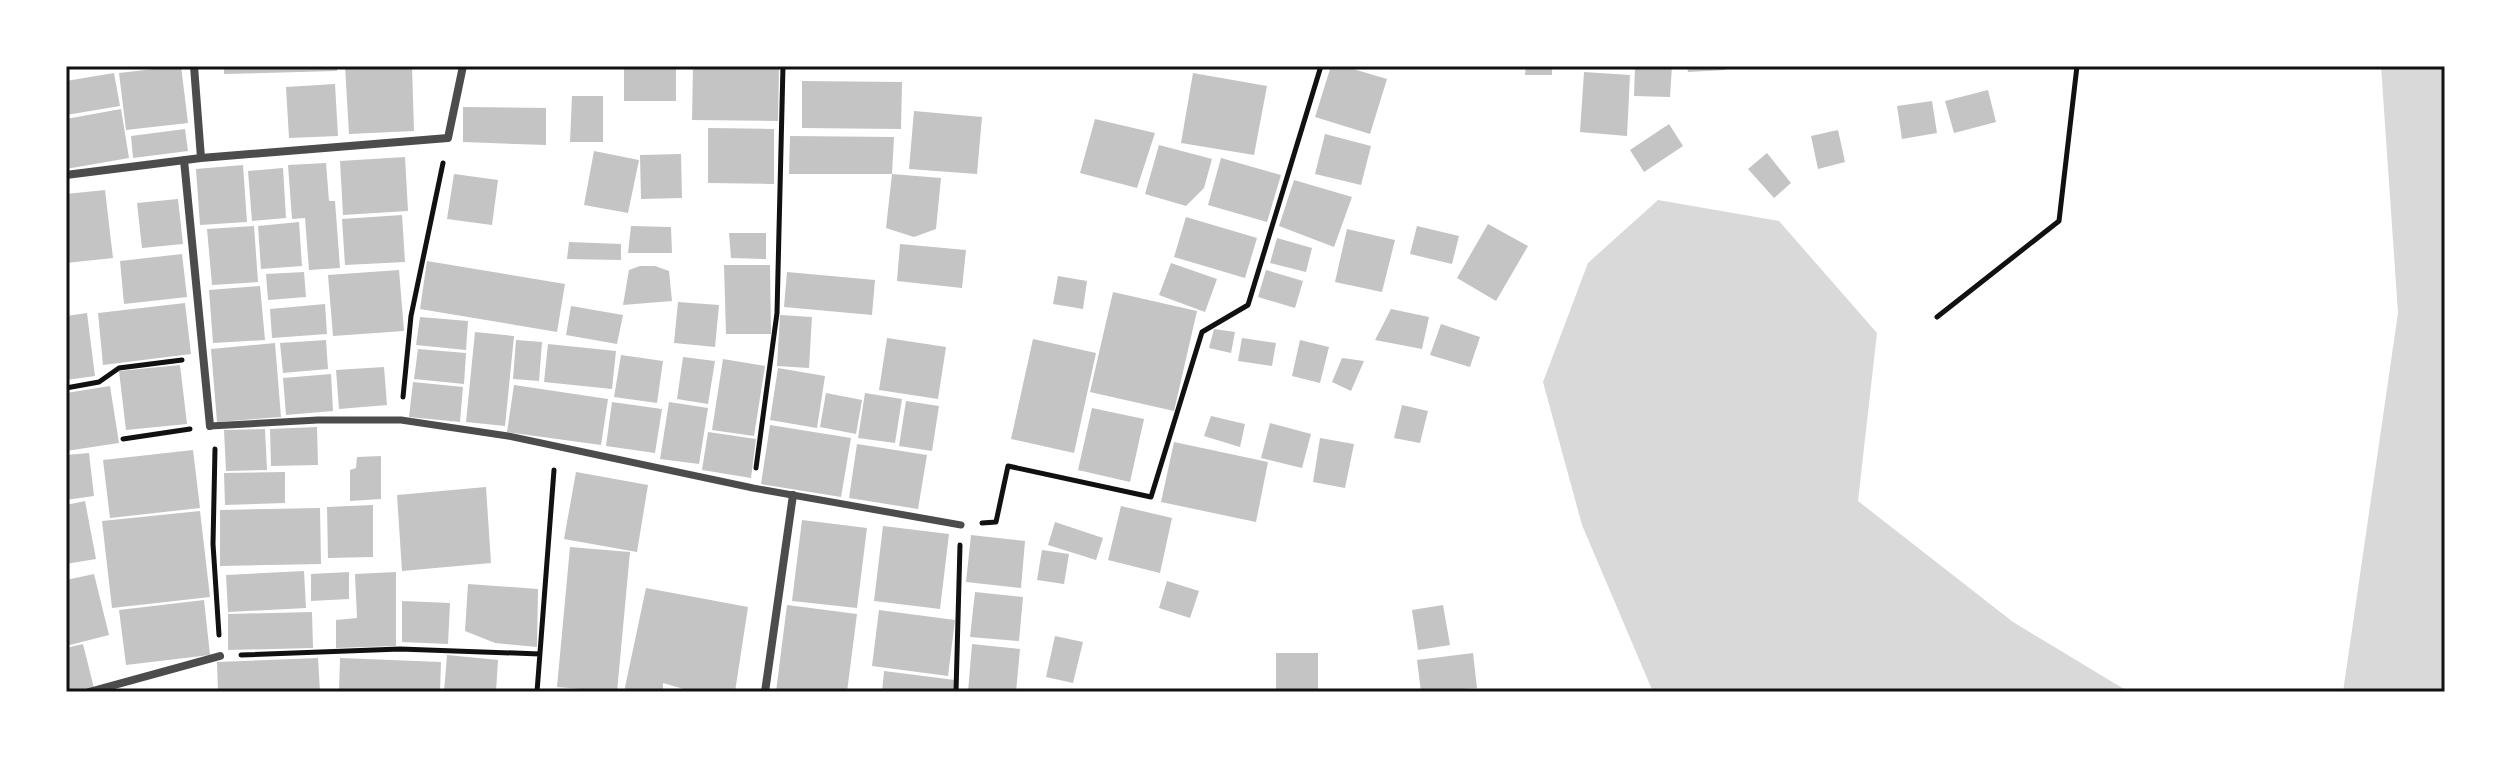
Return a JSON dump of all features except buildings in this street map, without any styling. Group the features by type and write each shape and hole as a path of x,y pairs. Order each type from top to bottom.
{"street":[{"path":"194,66 201,158"},
{"path":"66,175 201,158 448,138 463,66"},
{"path":"184,160 203,357 213,426 318,420 401,420 508,436 753,488 961,525"},
{"path":"765,692 793,495"},
{"path":"89,692 220,656"}],"path":[{"path":"753,488 777,313 783,66"},
{"path":"956,692 961,525 996,522 1008,466 1151,497 1202,332 1248,305 1321,66"},
{"path":"1937,317 2059,221 2077,66"},
{"path":"401,420 411,316 448,138"},
{"path":"66,388 99,382 119,368 203,357"},
{"path":"123,439 213,426 213,544 220,656 400,649 540,654"},
{"path":"537,692 556,447"}],"shaded area":[{"path":"2381,66 2445,66 2445,692 2343,692 2398,313"},
{"path":"1658,200 1779,221 1877,333 1858,501 2013,622 2129,692 1653,692 1582,525 1543,382 1588,263"}]}
